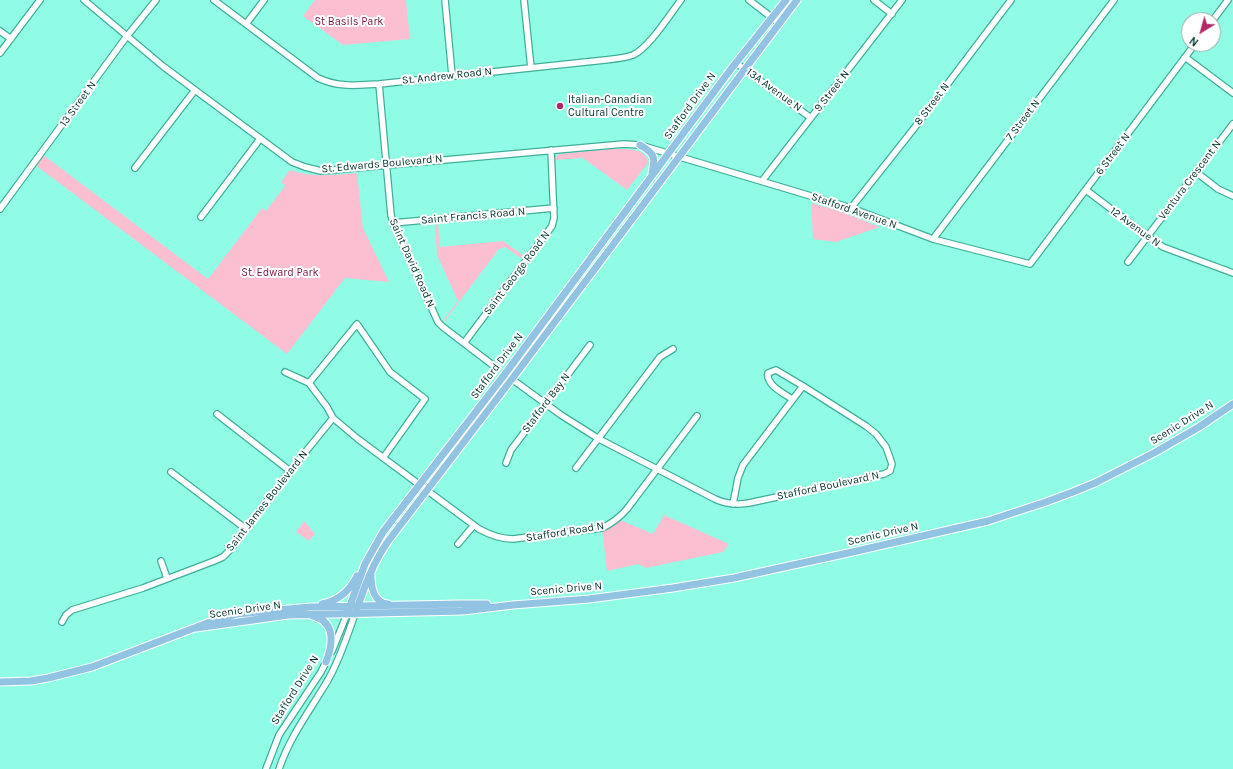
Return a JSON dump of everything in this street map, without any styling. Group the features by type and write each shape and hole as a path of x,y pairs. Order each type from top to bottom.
{"main road":[{"name":"Stafford Drive N","path":"347,614 365,564 383,532 505,374 651,176 736,63 786,0"},
{"name":"Stafford Drive N","path":"356,610 372,570 384,548 797,0"},
{"path":"640,145 652,154 654,159 651,176"},
{"name":"Scenic Drive N","path":"1,682 31,681 92,667 218,619 237,614 310,607 349,606 356,610 463,611 513,605 590,599 734,578 848,553 988,521 1046,502 1095,483 1154,453 1233,404"},
{"path":"310,607 326,603 341,596 349,588 365,564"},
{"path":"372,570 371,587 375,595 384,604 396,605"},
{"name":"Scenic Drive N","path":"196,628 274,616 347,614 356,610 396,605 513,605"},
{"path":"307,614 321,620 330,632 332,642 326,662"}],"street":[{"path":"0,53 40,0"},
{"name":"St. Edwards Boulevard N","path":"84,0 164,67 260,140 292,162 305,167 321,171 386,164 624,144 640,145 679,156"},
{"name":"13 Street N","path":"0,209 127,36 156,0"},
{"name":"St. Andrew Road N","path":"214,0 318,78 331,83 343,85 379,84 452,75 605,60 634,55 652,38 681,0"},
{"path":"246,24 264,0"},
{"path":"445,0 452,75"},
{"path":"524,0 531,68"},
{"path":"749,0 779,23"},
{"path":"874,0 892,14"},
{"name":"9 Street N","path":"762,181 902,0"},
{"name":"8 Street N","path":"851,208 912,131 1011,0"},
{"name":"7 Street N","path":"933,239 1114,0"},
{"path":"1219,12 1228,0"},
{"path":"0,31 11,39"},
{"name":"6 Street N","path":"1030,264 1189,52"},
{"path":"1185,57 1233,93"},
{"name":"13A Avenue N","path":"736,63 811,118"},
{"name":"Saint David Road N","path":"379,84 393,223 438,322 494,366"},
{"path":"135,168 195,90"},
{"name":"Ventura Crescent N","path":"1128,262 1233,124"},
{"path":"201,217 260,140"},
{"name":"Saint George Road N","path":"464,343 552,226 554,208 551,150"},
{"name":"Stafford Avenue N","path":"679,156 851,208 933,239 1030,264"},
{"path":"1196,172 1218,189 1233,196"},
{"name":"12 Avenue N","path":"1086,190 1147,236 1172,251 1233,273"},
{"name":"Saint Francis Road N","path":"393,223 554,208"},
{"path":"309,383 357,324 390,372 425,399 383,458"},
{"name":"Stafford Bay N","path":"506,463 511,450 590,345"},
{"path":"576,468 660,357 673,349"},
{"name":"Stafford Boulevard N","path":"505,374 546,404 599,439 715,499 733,504 749,503 884,474 890,471 892,467 892,460 886,447 876,434 866,426 780,371 776,370 768,373 770,383 792,399"},
{"path":"285,372 309,383 327,407 333,418 420,486"},
{"path":"733,504 738,478 743,465 803,386"},
{"path":"217,414 290,471"},
{"path":"657,469 697,416"},
{"name":"Saint James Boulevard N","path":"62,622 66,615 72,610 143,588 214,562 223,557 333,418"},
{"name":"Stafford Road N","path":"420,486 474,526 494,536 513,539 602,528 611,524 622,514 657,469"},
{"path":"171,472 246,529"},
{"path":"458,544 474,526"},
{"path":"161,561 167,578"},
{"name":"Stafford Drive N","path":"279,769 288,746 298,727 332,672 356,610"},
{"name":"Stafford Drive N","path":"266,769 279,735 326,662 347,614"}],"green space":[{"name":"St Basils Park","path":"315,0 406,0 410,39 343,45 303,16"},
{"path":"612,149 639,151 647,157 649,162 627,190 583,158 555,160 555,157 559,154"},
{"name":"St. Edward Park","path":"42,154 208,279 262,208 266,211 285,186 281,182 290,170 315,175 357,173 363,228 389,282 345,278 287,354 34,164"},
{"path":"811,203 839,211 880,227 836,242 813,239"},
{"path":"435,224 438,224 440,247 503,241 523,255 521,258 505,247 499,249 444,322 443,321 458,301 437,255"},
{"path":"664,515 729,544 723,552 646,568 638,564 607,571 602,528 618,519 653,534"},
{"path":"304,521 315,534 309,541 296,532"}],"place":[{"name":"Italian-Canadian Cultural Centre","path":"560,106"}]}
